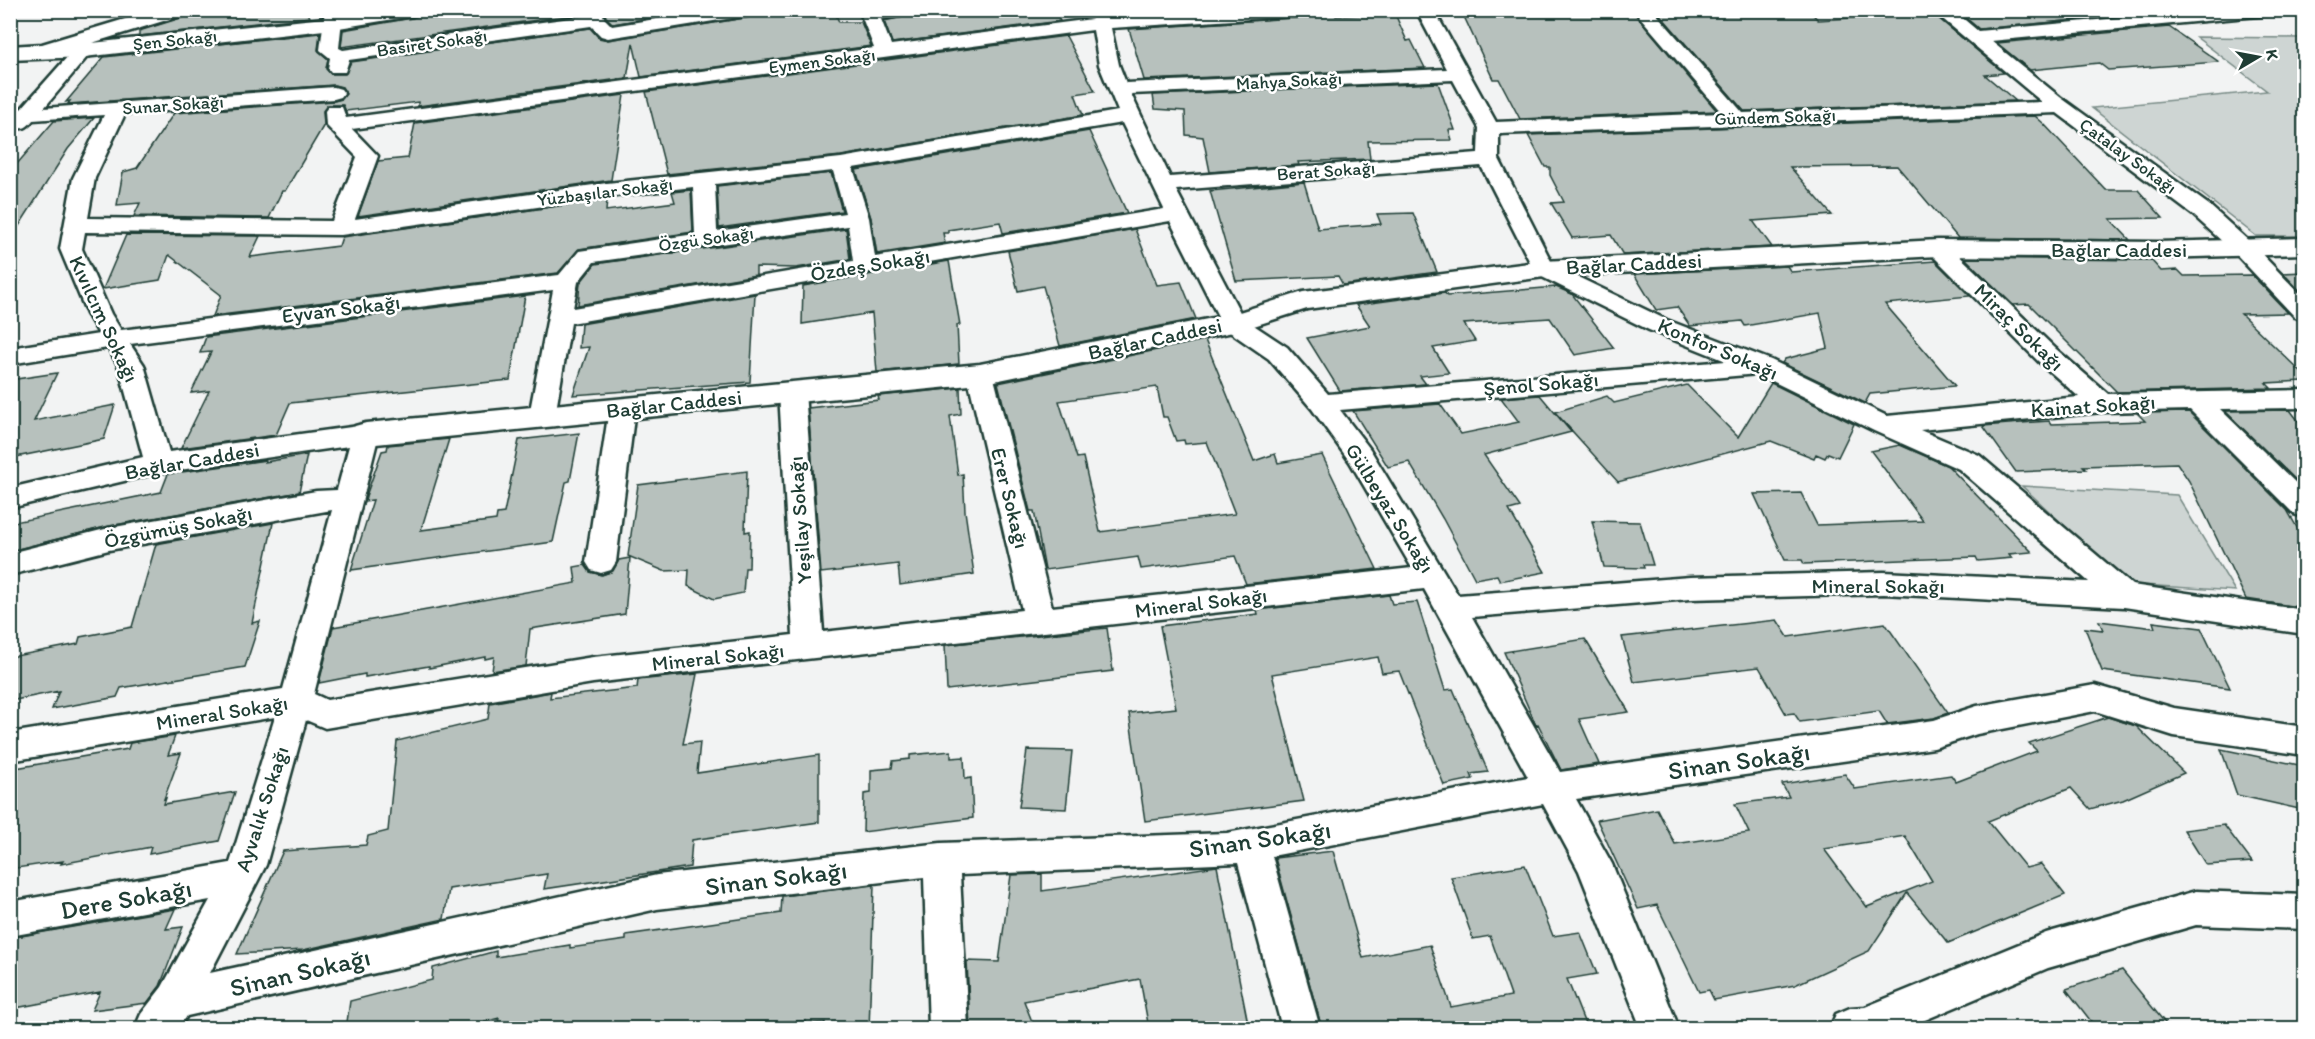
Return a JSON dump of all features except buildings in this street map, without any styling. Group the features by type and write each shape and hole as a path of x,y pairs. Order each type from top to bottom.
{"street":[{"path":"10,53 44,50 179,10"},
{"name":"Şen Sokağı","path":"44,50 84,50 333,17 412,10"},
{"path":"594,15 608,32 751,10"},
{"path":"885,53 869,13 905,10"},
{"name":"Eymen Sokağı","path":"336,125 885,53 1101,17 1309,10"},
{"path":"1425,10 1489,128 1488,159 1544,269"},
{"path":"1642,10 1738,119"},
{"name":"Çatalay Sokağı","path":"1941,10 2061,107 2201,210 2243,248 2304,312"},
{"path":"1973,36 2165,15 2269,10"},
{"name":"Basiret Sokağı","path":"340,56 594,15"},
{"path":"333,17 329,50 340,56 334,93 336,125 368,156 341,228"},
{"name":"Gülbeyaz Sokağı","path":"1101,17 1109,65 1136,131 1233,323 1278,353 1360,456 1450,607 1594,864 1660,1029"},
{"path":"10,134 19,116 84,50"},
{"name":"Mahya Sokağı","path":"1119,89 1460,74"},
{"name":"Sunar Sokağı","path":"19,116 334,93"},
{"name":"Gündem Sokağı","path":"1489,128 2061,107"},
{"name":"Kıvılcım Sokağı","path":"117,109 84,178 70,249 99,314 131,365 158,463"},
{"name":"Yüzbaşılar Sokağı","path":"75,225 341,228 607,190 841,164 1131,115"},
{"name":"Berat Sokağı","path":"1164,184 1488,159"},
{"path":"841,164 858,218 865,266"},
{"path":"704,179 706,239"},
{"name":"Özdeş Sokağı","path":"562,317 1177,213"},
{"name":"Özgü Sokağı","path":"566,281 587,256 858,218"},
{"name":"Bağlar Caddesi","path":"10,498 158,463 366,434 980,374 1233,323 1303,301 1544,269 1938,248 2157,250 2304,246"},
{"name":"Miraç Sokağı","path":"1938,248 2047,355 2102,403"},
{"name":"Konfor Sokağı","path":"1544,269 1658,325 1762,366 1883,425 1969,462 2124,595"},
{"path":"543,417 562,317 566,281"},
{"name":"Eyvan Sokağı","path":"10,356 164,331 566,281"},
{"name":"Şenol Sokağı","path":"1320,403 1762,366"},
{"name":"Erer Sokağı","path":"980,374 1040,622"},
{"name":"Yeşilay Sokağı","path":"792,392 809,647"},
{"name":"Kainat Sokağı","path":"1883,425 2102,403 2304,399"},
{"path":"2195,400 2304,507"},
{"path":"601,562 622,409"},
{"name":"Ayvalık Sokağı","path":"155,1029 176,1000 248,865 296,700 366,434"},
{"name":"Özgümüş Sokağı","path":"10,564 109,539 316,501 348,498"},
{"name":"Mineral Sokağı","path":"10,747 296,700 324,714 593,670 1432,577"},
{"name":"Mineral Sokağı","path":"1450,607 1690,588 1884,583 2124,595 2304,622"},
{"name":"Sinan Sokağı","path":"176,1000 657,891 941,859 1227,849 1251,846 1551,788 1934,734 1977,720 2095,698 2174,722 2304,741"},
{"path":"1251,846 1301,1029"},
{"path":"941,859 949,1029"},
{"name":"Dere Sokağı","path":"10,919 241,878"},
{"path":"1850,1029 1866,1026 2046,951 2196,908 2304,912"}],"shaded area":[{"path":"2196,37 2304,38 2304,236 2256,236 2092,108 2267,91"},
{"path":"2022,486 2177,495 2235,591 2127,584"}]}
